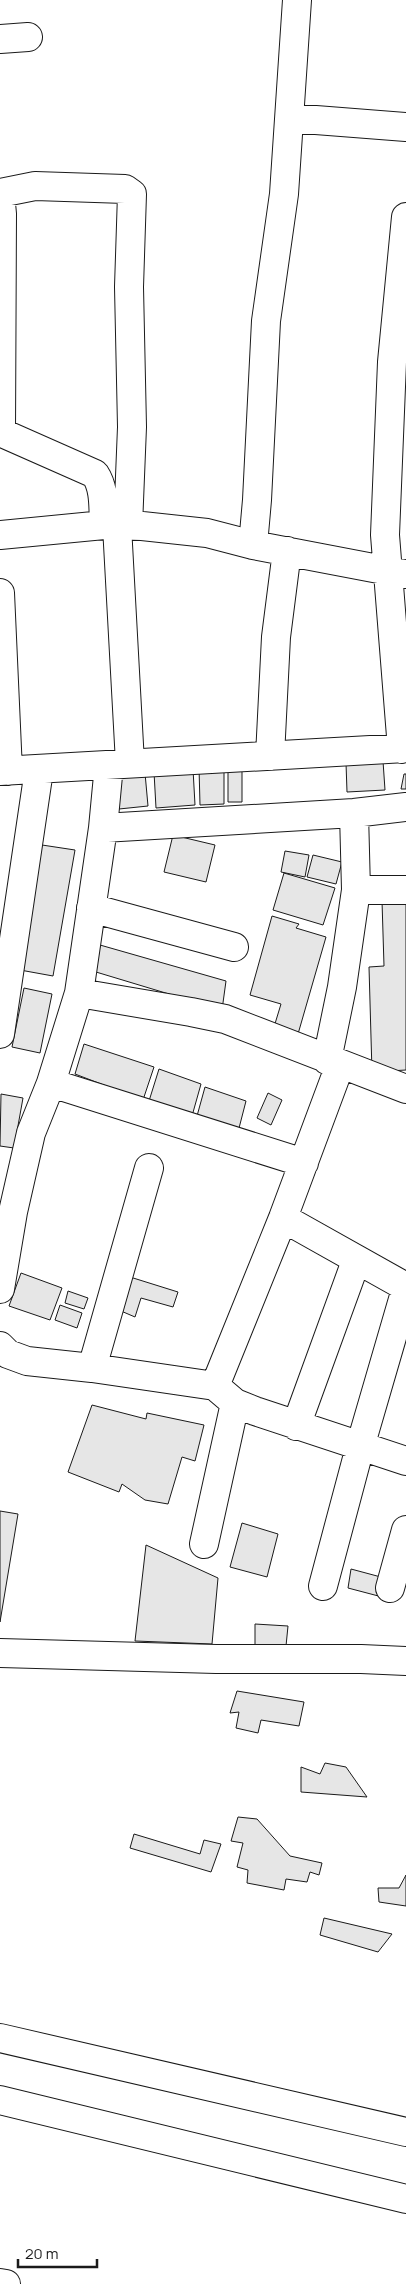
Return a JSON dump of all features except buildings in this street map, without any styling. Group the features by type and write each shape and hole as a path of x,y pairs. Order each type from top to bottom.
{"street":[{"path":"253,545 266,321 284,194 297,0"},
{"path":"0,39 28,37"},
{"path":"290,118 406,127"},
{"path":"0,1289 13,1212 29,1142 51,1083 79,993 103,828 120,764 116,526 132,427 129,287 132,194 125,189 54,186 35,186 0,193 2,214 1,432 95,474 99,480 103,498 116,526"},
{"path":"0,593 4,771 404,748 396,573 385,535 392,362 406,218"},
{"path":"0,535 116,526 207,533 253,545 396,573"},
{"path":"270,756 276,637 287,551"},
{"path":"0,1034 38,770"},
{"path":"103,828 354,813 406,807"},
{"path":"204,1544 225,1394 283,1218 304,1163 333,1063 356,890 354,813"},
{"path":"356,890 406,890"},
{"path":"91,908 234,948"},
{"path":"79,993 225,1019 333,1063 406,1089"},
{"path":"51,1083 304,1163"},
{"path":"92,1368 149,1168"},
{"path":"283,1218 406,1288 360,1447 323,1586"},
{"path":"296,1426 356,1260"},
{"path":"0,1346 8,1354 27,1361 92,1368 225,1394 296,1426 406,1461"},
{"path":"390,1588 406,1530"},
{"path":"0,1653 216,1660 361,1659 406,1662"},
{"path":"0,2038 406,2132"},
{"path":"0,2100 406,2199"},
{"path":"0,2283 6,2284"}]}
